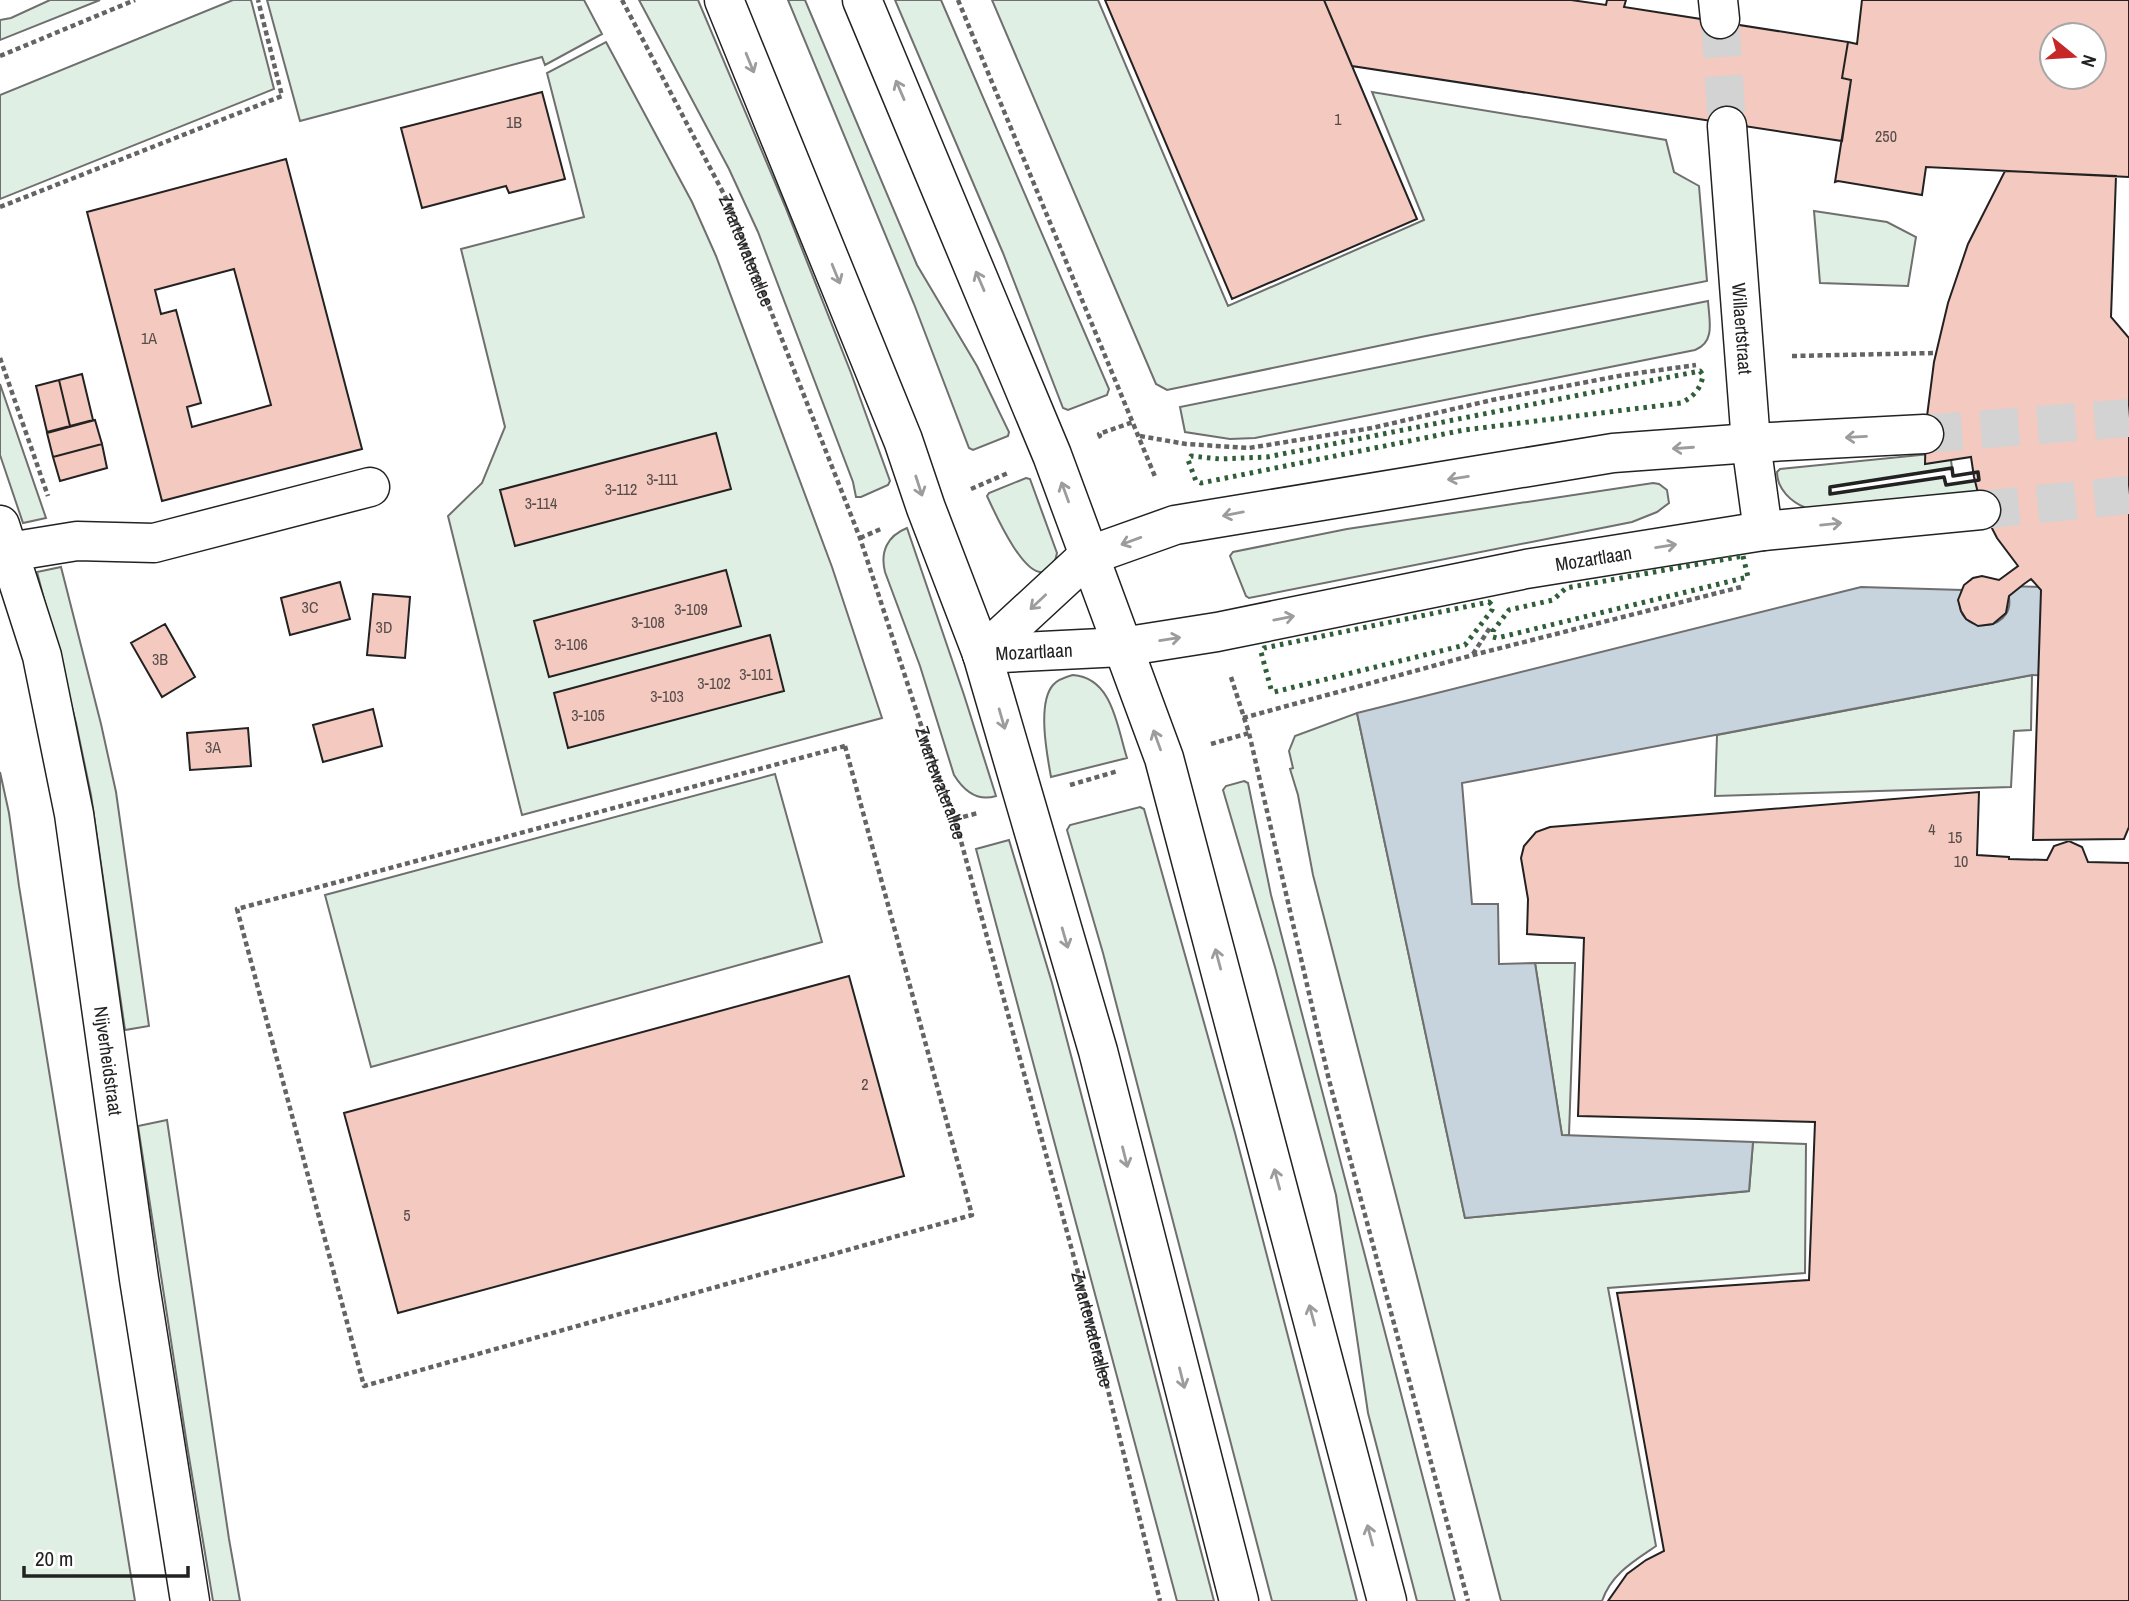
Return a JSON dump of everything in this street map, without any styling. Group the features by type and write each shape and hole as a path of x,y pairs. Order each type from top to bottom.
{"street":[{"path":"724,0 870,356 982,654 1098,1051 1239,1601"},
{"path":"862,0 1052,455 1164,758 1387,1601"},
{"name":"Willaertstraat","path":"1727,126 1751,443 1763,531"},
{"name":"Mozartlaan","path":"982,654 1088,556 1175,525 1613,453 1924,434"},
{"path":"4,539 65,543 154,543 370,487"},
{"name":"Mozartlaan","path":"982,654 1122,647 1217,632 1526,569 1763,531 1981,510"},
{"name":"Nijverheidstraat","path":"4,539 42,656 74,814 139,1279 190,1601"}],"path":[{"path":"0,56 135,0"},
{"path":"0,207 282,96 258,0"},
{"name":"Zwartewaterallee","path":"622,0 728,202 860,538 936,771 955,819 1086,1299 1160,1601"},
{"path":"958,0 1175,525"},
{"path":"1139,436 1186,444 1249,448 1372,428 1492,400 1624,375 1746,359 1935,353"},
{"path":"0,358 65,543"},
{"path":"860,538 1133,422"},
{"path":"1243,718 1472,654 1743,587"},
{"path":"1217,632 1250,733 1329,1080 1468,1601"},
{"path":"955,819 1250,733"},
{"path":"845,746 972,1215 364,1386 237,909 845,746"}],"green space":[{"path":"50,0 100,0 0,40 0,20 11,18"},
{"path":"233,0 251,0 274,89 0,199 0,95"},
{"path":"267,0 584,0 602,34 545,65 542,57 300,121"},
{"path":"639,0 698,0 785,206 851,373 890,481 888,485 856,497 853,482 758,232 729,169"},
{"path":"788,0 805,0 917,265 977,366 1009,432 1008,436 973,450 969,448 914,304"},
{"path":"895,0 941,0 1109,389 1107,395 1068,410 1063,408 1003,253"},
{"path":"992,0 1098,0 1228,306 1424,220 1372,92 1666,140 1674,172 1699,186 1707,281 1167,390 1156,384"},
{"path":"606,42 692,202 716,256 832,567 882,718 522,815 448,516 482,483 505,427 461,249 584,217 547,73"},
{"path":"1814,211 1887,222 1916,237 1908,286 1820,283"},
{"path":"1708,301 1709,336 1702,346 1695,350 1255,438 1230,439 1185,432 1180,407"},
{"path":"0,384 46,518 23,523 0,455"},
{"path":"1950,452 1952,468 1830,487 1830,494 1944,477 1946,485 1979,480 1989,496 1806,508 1786,494 1779,484 1777,472 1780,469"},
{"path":"1026,478 1030,479 1057,553 1053,564 1046,571 1038,572 1020,556 987,496"},
{"path":"1653,483 1667,490 1669,503 1657,512 1632,522 1249,598 1230,556 1233,552 1347,529"},
{"path":"907,528 996,796 983,798 972,794 954,775 920,666 885,572 884,551 894,535"},
{"path":"61,567 116,792 149,1026 125,1030 91,795 76,723 37,572"},
{"path":"1073,675 1086,678 1105,694 1116,719 1127,758 1051,777 1044,730 1045,704 1053,685"},
{"path":"2032,675 2031,730 2014,731 2011,787 1715,796 1717,735"},
{"path":"1357,713 1465,1218 1749,1191 1753,1142 1806,1144 1805,1273 1608,1288 1656,1546 1617,1576 1602,1601 1501,1601 1313,875 1298,795 1290,769 1293,768 1289,751 1295,736"},
{"path":"0,772 9,813 135,1601 0,1601"},
{"path":"775,774 822,942 371,1067 325,895"},
{"path":"1244,781 1248,783 1271,895 1455,1601 1417,1601 1368,1413 1336,1195 1275,967 1223,790 1226,786"},
{"path":"1140,807 1144,809 1235,1133 1357,1601 1272,1601 1103,953 1067,830 1070,825"},
{"path":"1009,840 1052,983 1214,1601 1177,1601 976,849"},
{"path":"1535,963 1575,963 1569,1135 1562,1136"},
{"path":"167,1120 240,1601 213,1601 138,1126"}],"shaded area":[{"path":"2005,586 2046,587 2129,680 2032,675 1462,783 1472,904 1498,904 1499,964 1535,963 1562,1135 1753,1142 1749,1191 1465,1218 1357,713 1861,587 1962,590 1960,606 1965,618 1974,624 1986,625 1997,622 2006,614 2009,602"}],"building":[{"path":"1105,0 1324,0 1417,219 1232,299"},
{"path":"1324,0 1571,0 1606,5 1607,0 1626,0 1624,7 1848,42 1842,78 1851,80 1842,141 1352,66"},
{"path":"1862,0 2129,0 2129,177 1926,167 1922,195 1835,182 1851,80 1842,78 1848,42 1857,44"},
{"path":"542,92 565,179 509,193 506,186 422,208 401,128"},
{"path":"286,159 362,449 162,501 87,212","holes":["234,269 271,405 192,427 187,407 201,403 176,310 161,314 155,290"]},
{"path":"2005,171 2116,176 2111,317 2129,338 2129,827 2124,839 2033,840 2041,590 2031,579 2009,596 2006,613 1993,624 1978,626 1966,619 1958,600 1964,585 1973,578 1982,576 1999,580 2018,566 1997,538 1982,509 1971,457 1925,464 1926,424 1934,362 1948,303 1968,244"},
{"path":"82,374 93,420 70,426 59,380"},
{"path":"59,380 70,426 47,432 36,386"},
{"path":"95,420 102,444 53,457 47,433"},
{"path":"716,433 731,489 515,546 500,490"},
{"path":"102,444 107,468 60,481 53,457"},
{"path":"726,570 741,626 549,677 534,621"},
{"path":"340,582 350,619 290,635 281,598"},
{"path":"373,594 410,597 405,658 367,655"},
{"path":"165,624 195,677 162,697 131,643"},
{"path":"770,635 784,691 568,748 554,693"},
{"path":"373,709 382,746 323,762 313,725"},
{"path":"248,728 251,766 190,770 187,733"},
{"path":"1979,792 1977,855 2047,860 2054,846 2069,841 2082,847 2088,862 2129,863 2129,1601 1608,1601 1627,1574 1664,1551 1617,1293 1809,1280 1815,1122 1578,1116 1584,938 1527,934 1528,899 1521,858 1524,846 1536,832 1550,827"},
{"path":"849,976 904,1176 398,1313 344,1113"}],"tunnel":[{"path":"1720,19 1727,126"},
{"path":"1924,434 2129,418"},
{"path":"1981,510 2129,495"}],"hedge":[{"path":"1700,371 1703,375 1698,388 1681,403 1464,430 1201,483 1196,481 1188,460 1191,456 1220,459 1267,457 1700,371"},
{"path":"1743,556 1748,577 1493,637 1493,631 1509,610 1553,600 1566,588 1743,556"},
{"path":"1489,602 1493,606 1492,610 1465,645 1274,692 1271,689 1261,652 1264,648 1489,602"}],"wall":[{"path":"1952,468 1953,476 1978,472 1979,480 1946,485 1944,477 1830,494 1830,487 1952,468"}]}
